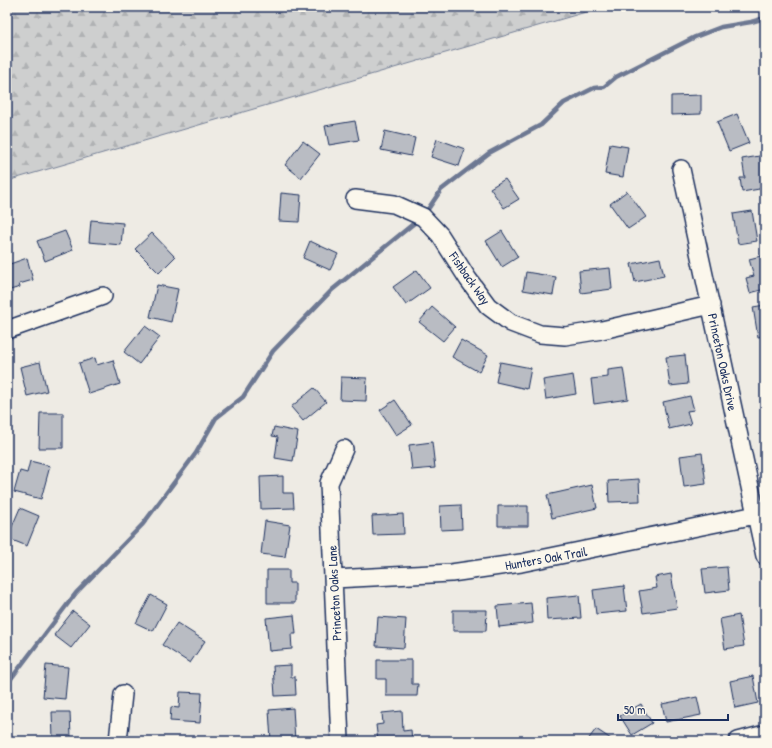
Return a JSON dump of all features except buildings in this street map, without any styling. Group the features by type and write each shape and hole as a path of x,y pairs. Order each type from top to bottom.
{"street":[{"name":"Princeton Oaks Drive","path":"681,169 765,556"},
{"name":"Fishback Way","path":"355,199 394,204 423,217 440,234 468,279 488,306 511,323 540,334 565,336 594,331 711,304"},
{"path":"7,330 103,296"},
{"name":"Princeton Oaks Lane","path":"340,741 330,483 344,449"},
{"name":"Hunters Oak Trail","path":"334,579 451,573 521,563 756,515"},
{"path":"118,741 123,694"},
{"path":"738,741 765,734"}],"green space":[{"path":"7,7 603,7 7,181"}],"waterway":[{"path":"424,215 441,190 489,153 541,125 564,103 594,88 604,87 616,77 695,37 721,27 765,18"},
{"path":"7,684 76,593 143,524 196,453 216,418 243,397 273,351 332,290 418,220"}]}
